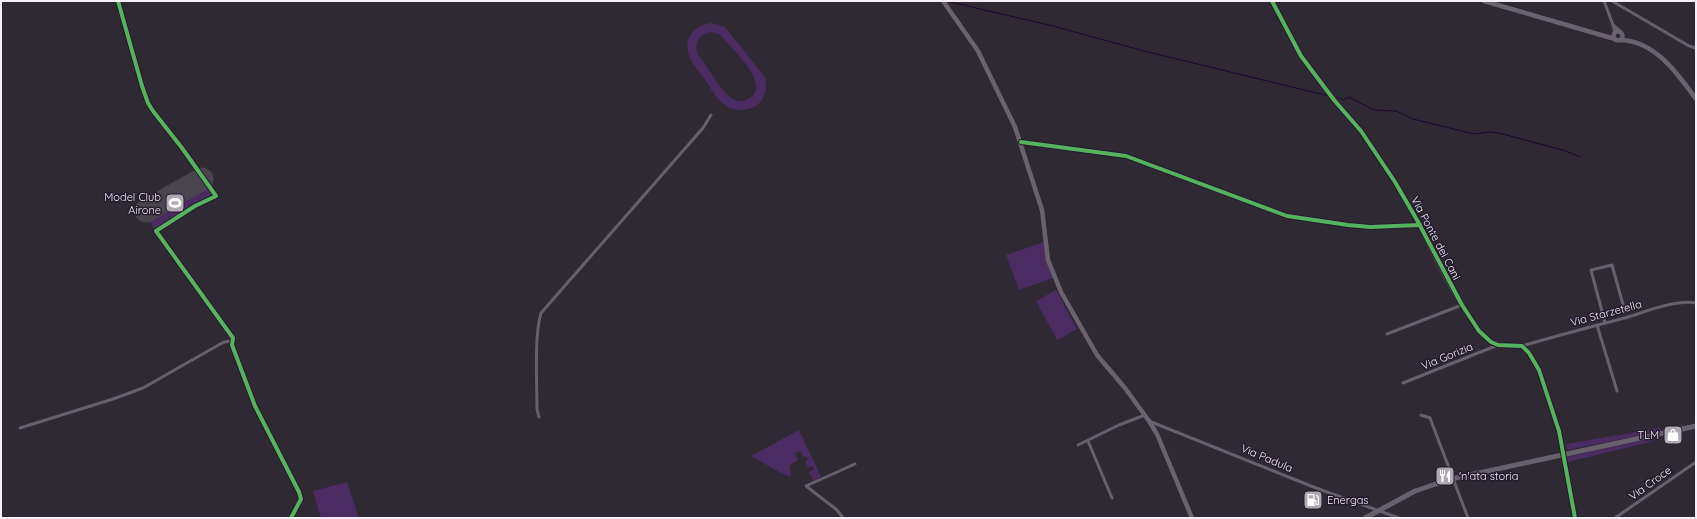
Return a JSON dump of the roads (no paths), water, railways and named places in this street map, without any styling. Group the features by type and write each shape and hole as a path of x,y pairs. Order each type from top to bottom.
{"main road":[{"path":"1484,1 1615,39 1629,40"},
{"path":"945,3 978,51 1010,115 1021,142 1042,210 1048,260 1061,292 1096,355 1113,373 1150,421 1157,434 1192,518"},
{"path":"1607,36 1614,33 1621,33 1629,40 1644,46 1660,56 1696,99"},
{"path":"1614,33 1615,39"},
{"path":"1621,33 1621,40"},
{"path":"1365,518 1377,510 1415,491 1452,479 1696,426"}],"street":[{"path":"118,1 148,103 216,196 195,206 156,231 233,338 232,342 255,406 299,492 300,499 291,518"},
{"name":"Via Ponte dei Cani","path":"1272,1 1301,56 1326,90 1361,131 1395,182 1420,225 1462,305 1483,336 1491,342 1498,344 1522,346"},
{"path":"1604,1 1613,25 1614,33"},
{"path":"1612,1 1689,46 1696,48"},
{"path":"1613,25 1621,33"},
{"path":"539,417 537,409 537,351 541,313 703,128 711,115"},
{"path":"1021,142 1126,156 1287,216 1370,227 1420,225"},
{"path":"1605,323 1591,270 1612,265 1627,317"},
{"name":"Via Starzetella","path":"1522,346 1683,303 1696,303"},
{"path":"1387,334 1462,305"},
{"path":"1596,325 1617,391"},
{"path":"20,428 113,400 143,388 222,343 229,341 232,342"},
{"name":"Via Gorizia","path":"1402,383 1498,344"},
{"path":"1522,346 1529,353 1539,370 1559,431 1563,452"},
{"path":"1078,446 1119,425 1145,414"},
{"path":"1421,415 1430,418 1468,518"},
{"name":"Via Padula","path":"1150,421 1262,464 1304,483 1399,518"},
{"path":"1088,441 1112,498"},
{"path":"1564,459 1575,518"},
{"name":"Via Croce","path":"1615,518 1696,462"},
{"path":"843,518 832,506 806,486 855,464"}],"waterway":[{"path":"946,1 1053,26 1144,51 1329,96"},
{"path":"1336,97 1343,100 1349,97 1374,110 1396,111 1413,119 1474,134 1489,132 1499,133 1566,151 1580,157"}],"place":[{"name":"Model Club Airone","path":"175,203"},
{"name":"TLM","path":"1673,435"},
{"name":"'n'ata storia","path":"1445,476"},
{"name":"Energas","path":"1313,500"}]}
